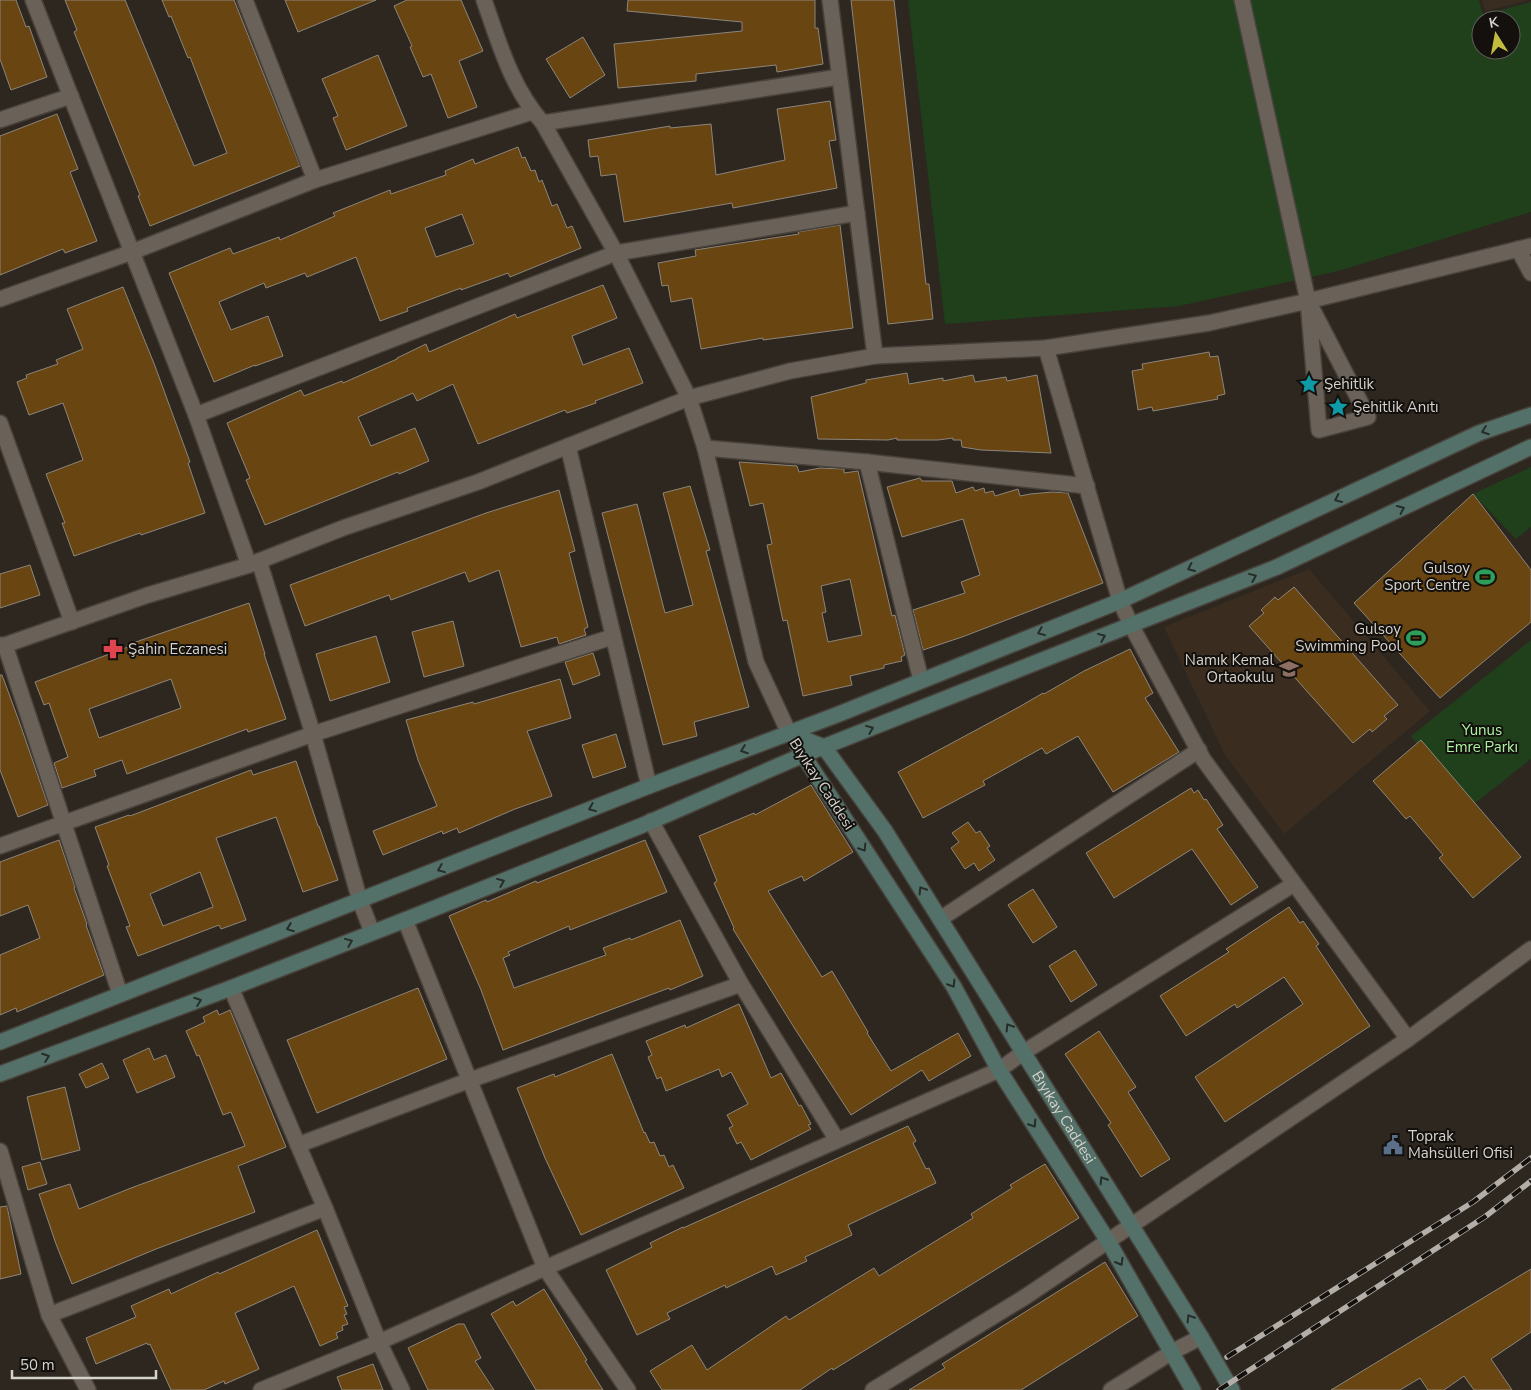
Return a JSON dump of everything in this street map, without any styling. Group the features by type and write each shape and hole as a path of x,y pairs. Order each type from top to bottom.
{"street":[{"path":"33,0 254,563 313,734 360,901 372,932"},
{"path":"246,0 315,180"},
{"path":"484,0 506,63 532,112 543,123 616,253 689,398 705,448 756,662 789,733"},
{"path":"830,0 875,356"},
{"path":"1242,0 1308,301 1319,430 1368,417 1308,301"},
{"path":"543,123 839,77"},
{"path":"0,120 71,96"},
{"path":"0,300 132,252 315,180 532,112"},
{"path":"196,415 616,253 856,213"},
{"path":"120,994 2,645 148,595 254,563 343,528 478,482 689,398 790,371 875,356 1046,348 1209,323 1308,301 1524,247 1531,273"},
{"path":"1046,348 1120,601 1131,625 1199,750 1294,884 1408,1039"},
{"path":"0,1042 649,786 789,733 1120,601 1480,433 1531,415"},
{"path":"0,424 72,622"},
{"path":"568,446 649,786"},
{"path":"0,1074 231,988 405,920 651,822 803,755 1277,567 1531,447"},
{"path":"705,448 867,462 1086,486"},
{"path":"867,462 921,680"},
{"path":"0,846 313,734 612,637"},
{"name":"Bıyıkay Caddesi","path":"789,733 824,747 885,831 1201,1337 1232,1390"},
{"name":"Bıyıkay Caddesi","path":"789,733 954,987 999,1070 1108,1241 1193,1390"},
{"path":"940,919 1199,750"},
{"path":"651,822 741,984 837,1140"},
{"path":"261,1390 379,1342 999,1070 1024,1052 1294,884"},
{"path":"405,920 545,1268 628,1390"},
{"path":"873,1390 1025,1297 1131,1226 1408,1039 1531,949"},
{"path":"298,1145 470,1080 741,984"},
{"path":"231,988 325,1208 379,1342 402,1390"},
{"path":"0,1152 49,1315 88,1390"},
{"path":"49,1315 325,1208"},
{"path":"1111,1390 1172,1352 1201,1337"}],"shaded area":[{"path":"1482,0 1529,0 1489,10 1485,10"},
{"name":"Namık Kemal Ortaokulu","path":"1309,569 1430,711 1284,834 1225,755 1164,627"}],"green space":[{"path":"908,0 1479,0 1482,10 1471,10 1471,60 1521,60 1521,10 1501,10 1531,2 1531,212 1338,271 1179,306 945,324"},
{"path":"1531,467 1531,527 1516,539 1473,494"},
{"name":"Yunus Emre Parkı","path":"1531,640 1531,759 1465,811 1411,736"}],"building":[{"path":"0,0 16,0 26,27 29,26 47,77 11,90 0,59"},
{"path":"65,0 125,0 194,166 227,153 190,57 188,58 171,16 169,17 162,0 234,0 300,166 150,226 138,196 140,195 74,32 77,30"},
{"path":"285,0 376,0 298,32"},
{"path":"407,0 461,0 483,51 459,61 477,107 448,118 431,74 423,77 410,47 412,46 394,6"},
{"path":"628,0 815,0 815,28 818,28 823,64 777,72 776,65 696,74 696,81 618,88 614,44 742,31 742,22 627,11"},
{"path":"851,0 894,0 926,284 929,284 933,319 888,324"},
{"path":"583,37 605,75 570,98 546,59"},
{"path":"378,55 407,126 346,150 333,118 338,116 322,79"},
{"path":"830,101 836,140 829,141 837,188 733,208 732,203 624,222 616,174 601,176 598,156 590,157 588,140 670,126 670,128 711,124 716,175 785,160 777,109"},
{"path":"57,114 78,169 70,172 97,241 65,253 63,249 0,275 0,136"},
{"path":"518,147 522,158 525,157 531,171 535,170 539,182 542,180 552,206 557,204 567,228 572,226 581,248 510,277 508,273 461,290 461,288 407,308 408,311 380,321 356,257 307,277 305,273 266,288 264,283 219,302 231,330 268,316 283,356 214,382 169,273 230,248 233,254 279,237 280,240 335,216 333,213 390,190 391,194 446,175 445,171 473,159 475,164","holes":["462,214 474,244 436,257 425,228"]},
{"path":"840,225 853,328 763,340 763,338 701,349 692,298 671,302 668,285 662,286 658,263 696,256 695,250 799,234 798,232"},
{"path":"603,285 617,318 572,336 583,365 629,348 643,383 595,401 596,403 567,413 565,410 478,444 453,384 417,401 413,393 358,417 371,446 415,428 429,461 265,525 246,480 250,478 227,423 301,390 304,396 342,381 343,383 426,344 429,352 515,314 517,318"},
{"path":"123,287 155,366 190,462 188,463 205,513 74,556 62,523 65,523 46,474 83,460 63,403 29,415 17,382 27,378 26,375 58,364 56,360 83,349 67,309"},
{"path":"1209,352 1210,357 1218,356 1225,394 1217,396 1218,399 1153,411 1152,407 1138,410 1132,371 1143,369 1142,364"},
{"path":"907,373 909,384 943,378 943,381 973,375 975,382 1006,377 1007,381 1037,375 1051,453 981,450 962,447 961,440 953,440 953,438 938,440 897,440 897,438 888,440 818,439 811,397 866,383 866,380"},
{"path":"739,462 797,466 799,472 820,468 844,469 844,473 858,471 892,616 895,615 905,655 901,657 902,661 884,665 884,668 850,676 852,685 803,696 787,620 783,621 767,545 772,544 763,503 750,506","holes":["850,579 862,635 828,642 822,613 826,612 821,586"]},
{"path":"920,478 922,481 952,481 956,493 973,487 975,491 984,488 985,493 993,491 995,496 1018,489 1020,496 1053,492 1068,493 1103,583 923,650 913,610 965,593 961,582 980,575 963,519 902,537 887,487"},
{"path":"690,486 710,550 706,551 749,707 694,722 697,736 663,745 602,513 637,504 665,613 693,605 663,493"},
{"path":"559,490 575,551 569,553 588,627 584,629 586,635 559,644 557,637 521,647 499,570 469,582 465,572 391,600 389,595 305,626 290,585 486,513"},
{"path":"1473,494 1531,570 1531,622 1440,698 1354,603"},
{"path":"30,565 40,595 0,608 0,574"},
{"path":"1294,587 1398,705 1384,716 1387,719 1372,732 1370,729 1353,743 1249,626 1264,613 1261,610 1275,597 1278,600"},
{"path":"249,603 286,719 248,732 247,729 127,774 122,760 94,770 96,776 62,788 54,763 68,757 49,703 44,705 35,682 128,647 127,645","holes":["171,679 181,708 99,738 89,709"]},
{"path":"453,621 464,666 424,677 412,632"},
{"path":"376,636 390,682 330,701 316,654"},
{"path":"1130,649 1153,693 1145,698 1179,752 1113,792 1078,736 1046,754 1042,748 983,781 985,785 923,818 898,772 1084,671"},
{"path":"593,653 600,675 573,685 565,662"},
{"path":"0,675 2,675 19,721 48,805 18,817 0,770"},
{"path":"560,679 571,718 527,731 552,796 515,809 459,833 457,828 443,834 442,831 383,855 373,831 437,806 418,760 406,720 473,702 474,704"},
{"path":"616,734 626,767 593,778 582,745"},
{"path":"1421,740 1521,857 1473,898 1439,858 1443,855 1410,816 1406,819 1373,781"},
{"path":"296,761 338,880 303,892 276,817 216,838 246,920 221,929 219,925 138,956 126,927 130,926 107,866 109,865 95,827 130,816 251,770 253,775","holes":["200,872 213,907 163,926 150,894"]},
{"path":"811,785 853,852 804,881 802,876 768,891 822,977 832,971 891,1071 958,1033 971,1056 929,1081 922,1070 851,1115 733,929 714,883 717,881 699,836 754,813 755,815"},
{"path":"1191,788 1194,793 1198,790 1204,800 1206,799 1223,825 1217,829 1258,887 1231,905 1192,849 1114,898 1086,853"},
{"path":"968,822 976,833 980,831 990,846 987,848 995,860 979,871 974,863 965,869 951,848 959,842 952,833"},
{"path":"59,840 104,975 17,1012 16,1008 0,1015 0,955 40,938 28,905 0,916 0,862"},
{"path":"645,840 667,892 570,930 569,926 508,952 510,955 503,958 514,988 606,955 603,948 630,938 631,940 680,920 703,976 670,990 669,988 503,1050 481,990 449,916 486,900 487,902 536,881 537,883"},
{"path":"1033,889 1057,927 1033,943 1008,905"},
{"path":"1289,907 1300,923 1303,921 1319,944 1316,946 1370,1026 1225,1122 1195,1077 1303,1004 1284,977 1237,1008 1235,1004 1186,1036 1160,996 1229,952 1226,949"},
{"path":"1075,950 1097,985 1071,1002 1049,966"},
{"path":"418,988 447,1059 317,1113 287,1040"},
{"path":"739,1004 771,1078 781,1073 811,1124 808,1125 811,1129 751,1160 741,1142 737,1144 729,1128 733,1126 727,1115 748,1104 731,1072 722,1077 719,1069 666,1091 661,1077 657,1079 648,1057 652,1055 646,1041 685,1025 686,1028"},
{"path":"217,1010 219,1015 230,1010 286,1147 238,1166 255,1212 156,1249 72,1284 39,1194 70,1184 79,1209 245,1146 231,1112 223,1115 199,1055 197,1056 186,1031 205,1022 203,1017"},
{"path":"1099,1031 1136,1087 1128,1092 1170,1159 1141,1177 1108,1125 1111,1123 1065,1054"},
{"path":"149,1048 154,1060 166,1055 175,1077 137,1093 123,1060"},
{"path":"612,1054 644,1133 650,1143 654,1142 660,1156 664,1155 669,1167 673,1165 684,1188 581,1235 545,1158 517,1088 554,1074 555,1077"},
{"path":"102,1063 109,1078 86,1088 79,1074"},
{"path":"65,1087 80,1150 42,1160 27,1097"},
{"path":"908,1126 916,1141 913,1143 926,1169 929,1168 936,1183 848,1225 852,1235 805,1257 807,1261 776,1275 772,1266 726,1288 725,1285 667,1313 670,1319 637,1335 606,1270 652,1247 650,1243 683,1227"},
{"path":"40,1162 47,1184 28,1190 22,1167"},
{"path":"1045,1164 1079,1218 833,1370 832,1368 800,1390 662,1390 650,1371 692,1345 707,1370 786,1316 789,1320 874,1268 879,1276 973,1218 971,1214 1012,1188 1010,1185"},
{"path":"7,1206 21,1274 0,1279 0,1207"},
{"path":"317,1230 348,1306 344,1307 347,1314 344,1315 348,1324 342,1326 343,1330 336,1333 338,1338 320,1346 294,1286 235,1313 259,1369 225,1384 224,1381 204,1390 171,1390 150,1344 148,1345 147,1343 96,1364 86,1338 136,1317 131,1306 169,1289 171,1294"},
{"path":"1105,1262 1138,1316 1021,1390 909,1390 945,1368 942,1364"},
{"path":"1531,1269 1531,1332 1491,1359 1512,1390 1474,1390 1464,1376 1444,1390 1428,1390 1420,1378 1400,1390 1331,1390"},
{"path":"544,1289 603,1390 536,1390 491,1314 513,1301 516,1306"},
{"path":"458,1324 464,1324 481,1358 475,1361 494,1390 428,1390 408,1348"},
{"path":"373,1364 383,1390 342,1390 337,1377"}],"railway":[{"path":"1227,1357 1473,1202 1531,1158"},
{"path":"1219,1390 1486,1216 1531,1181"}],"place":[{"name":"Şehitlik","path":"1309,384"},
{"name":"Şehitlik Anıtı","path":"1338,407"},
{"name":"Gulsoy Sport Centre","path":"1485,577"},
{"name":"Gulsoy Swimming Pool","path":"1416,638"},
{"name":"Şahin Eczanesi","path":"113,649"},
{"name":"Namık Kemal Ortaokulu","path":"1289,669"},
{"name":"Toprak Mahsülleri Ofisi","path":"1393,1145"}]}
